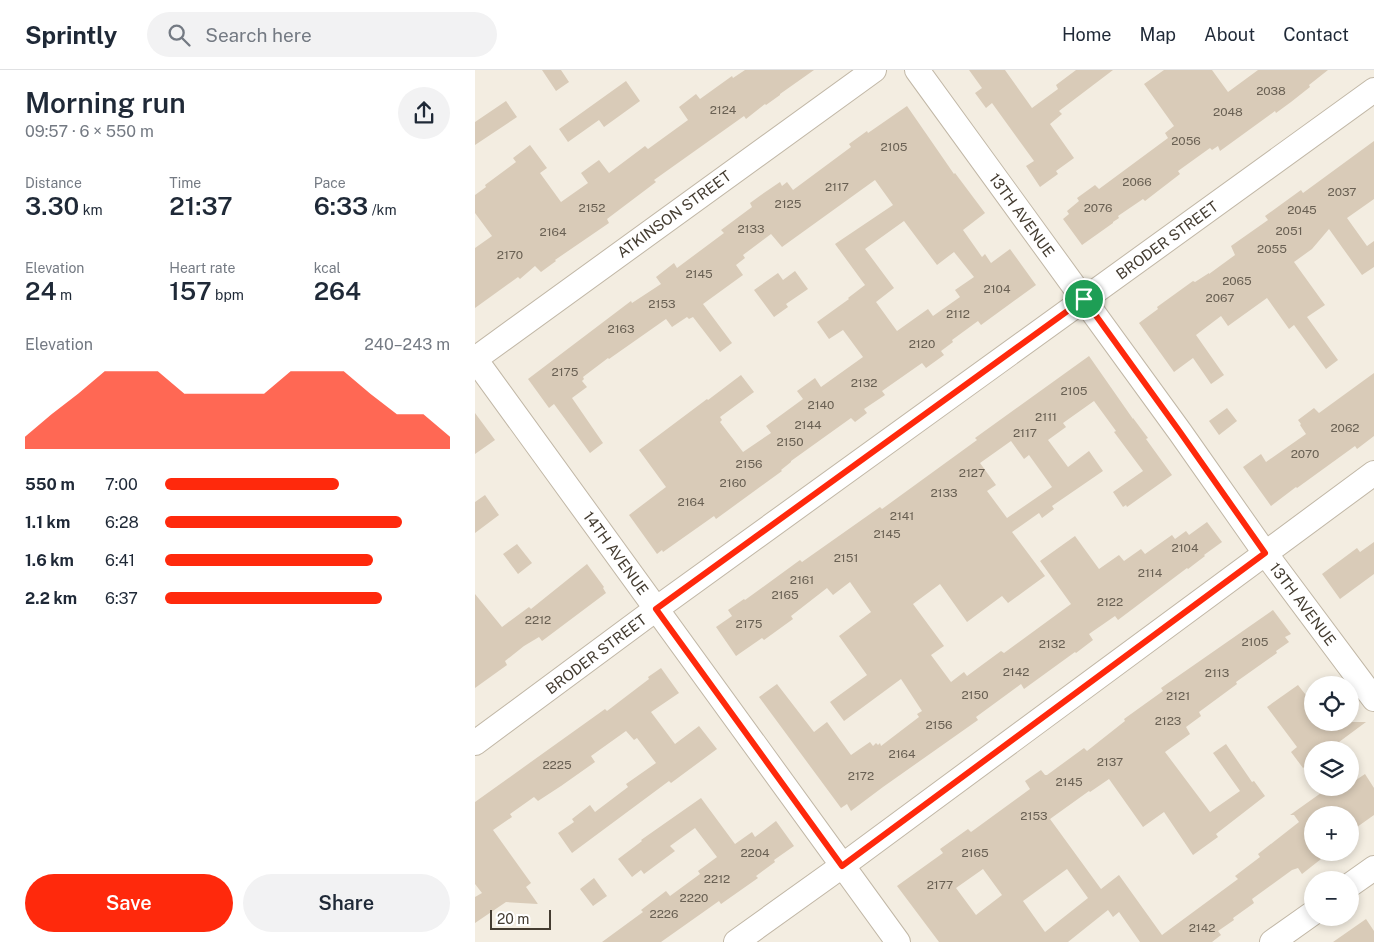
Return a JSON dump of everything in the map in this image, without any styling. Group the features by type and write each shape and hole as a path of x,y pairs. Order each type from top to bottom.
{"street":[{"name":"ATKINSON STREET","path":"475,359 874,70"},
{"name":"13TH AVENUE","path":"917,70 1180,432 1265,553 1374,699"},
{"name":"BRODER STREET","path":"475,744 656,609 1374,90"},
{"name":"14TH AVENUE","path":"475,359 898,942"},
{"path":"736,942 842,866 1374,473"},
{"path":"1359,879 1374,868"},
{"path":"1272,942 1304,919"}],"building":[{"path":"542,70 561,70 569,82 556,91"},
{"path":"745,70 814,70 746,119 744,116 654,180 656,182 607,219 609,223 555,260 541,272 535,266 520,279 518,277 475,308 475,248 492,236 475,213 475,195 486,187 485,185 516,162 513,158 530,145 547,168 540,173 561,202 588,183 581,173 599,160 609,173 645,146 648,149 688,120 679,107 696,94 700,99 732,76 733,78"},
{"path":"969,70 1005,70 1032,108 1058,89 1056,85 1076,70 1113,70 1059,111 1062,114 1050,124 1074,158 1056,171 1058,174 1040,187 1026,166 1034,161 992,103 986,108 975,93 982,88"},
{"path":"1164,70 1212,70 1228,92 1258,70 1328,70 1309,85 1310,87 1276,113 1275,111 1220,151 1218,146 1212,150 1210,148 1178,171 1180,174 1145,201 1143,199 1118,216 1119,218 1113,223 1082,245 1063,219 1069,214 1067,211 1079,201 1077,198 1095,185 1099,189 1168,138 1165,133 1174,126 1144,84"},
{"path":"626,81 640,101 604,127 599,120 568,142 559,129"},
{"path":"506,101 517,117 475,145 475,122"},
{"path":"907,106 954,174 985,213 963,230 982,257 985,254 991,263 1010,249 1036,285 981,325 978,321 952,340 953,342 941,351 944,355 926,368 922,363 882,391 885,395 864,409 867,413 855,422 851,418 791,461 782,471 716,519 714,516 663,552 662,550 657,554 629,515 666,487 639,450 741,375 754,392 720,417 722,420 720,422 743,452 771,433 766,426 803,399 797,391 815,378 821,387 863,357 843,330 829,339 817,322 865,285 835,244 893,205 875,180 782,247 771,234 743,255 745,258 736,265 743,275 703,304 732,343 720,352 693,317 689,319 687,317 672,327 666,319 583,377 582,381 587,387 572,398 603,443 590,453 554,404 549,408 528,379 631,301 632,303 661,284 656,277 674,263 677,268 724,233 721,230 752,207 750,203 761,195 780,182 782,186 787,182 793,190 851,147 849,144 867,131 868,133","holes":["904,221 937,265 954,252 974,277 955,290 960,297 933,316 928,309 897,331 876,302 894,288 865,249"]},
{"path":"1374,141 1374,199 1347,218 1367,246 1374,241 1374,267 1362,275 1329,229 1312,249 1294,262 1325,305 1307,317 1338,360 1326,369 1294,325 1289,329 1267,298 1228,326 1221,316 1196,335 1224,375 1211,384 1193,358 1174,372 1139,323 1158,309 1157,307 1193,281 1195,282 1209,274 1235,255 1231,246 1268,220 1265,216 1301,190 1303,193"},
{"path":"795,271 808,289 786,304 788,307 774,317 754,290 778,273 783,280"},
{"path":"1089,356 1172,475 1127,507 1126,505 1123,507 1113,492 1143,471 1114,432 1116,431 1094,401 1063,423 1066,427 1048,440 1068,467 1089,451 1103,471 1052,506 1054,509 1042,518 1039,513 1012,532 1045,576 1008,603 1002,596 967,622 940,584 913,604 944,646 931,655 951,682 964,672 967,676 1001,651 1004,653 1071,604 1040,561 1075,536 1099,569 1119,555 1124,561 1141,549 1145,554 1172,535 1175,539 1186,531 1189,535 1207,522 1222,542 1118,620 1115,616 1089,634 1093,640 1076,653 1024,689 1021,684 976,717 978,720 851,811 847,804 841,808 759,697 777,684 814,732 827,722 851,755 870,742 873,746 876,743 878,745 880,743 881,746 919,717 917,714 922,711 901,679 844,721 830,702 867,675 839,636 871,612 850,582 833,595 827,588 791,616 793,619 764,640 762,638 736,656 716,627 732,616 728,610 800,560 802,562 880,507 882,509 977,440 975,438","holes":["1011,441 1024,459 1029,455 1052,487 1007,518 987,491 996,485 980,463"]},
{"path":"1374,373 1374,436 1357,449 1355,446 1271,506 1243,467 1261,454 1266,462 1306,434 1298,420 1314,408 1319,413"},
{"path":"1227,408 1237,421 1219,435 1209,421"},
{"path":"475,413 495,440 475,454"},
{"path":"485,495 499,515 475,533 475,502"},
{"path":"1374,542 1374,574 1340,599 1322,574 1357,548 1360,552"},
{"path":"517,544 532,563 518,574 503,554"},
{"path":"587,564 604,587 606,593 542,641 539,637 524,646 505,661 507,665 475,688 475,594 502,627 529,607 531,609"},
{"path":"1273,610 1291,634 1285,637 1289,642 1276,651 1277,653 1236,682 1237,684 1199,712 1201,716 1186,727 1190,734 1165,752 1210,812 1240,791 1213,753 1226,744 1252,782 1254,781 1265,796 1216,834 1218,837 1193,855 1164,812 1143,827 1109,779 1050,819 1101,889 1119,875 1162,935 1238,879 1235,876 1260,857 1258,854 1299,822 1294,815 1290,815 1317,796 1359,796 1359,778 1365,774 1374,788 1374,815 1359,826 1359,806 1304,806 1304,861 1319,861 1302,874 1298,868 1292,870 1252,899 1254,903 1218,931 1221,935 1212,942 1140,942 1119,912 1113,917 1108,910 1068,942 939,942 897,886 943,853 940,849 968,829 971,832 1030,789 1025,781 1041,770 1047,775 1084,748 1087,751 1125,721 1124,719 1163,691 1161,688","holes":["983,869 1002,895 976,915 956,888","1067,869 1088,898 1045,932 1023,901"]},
{"path":"661,668 679,693 651,712 675,744 699,726 717,749 671,783 669,781 572,853 558,833 574,822 572,819 590,805 595,812 628,787 626,784 656,763 637,738 634,740 626,731 591,756 595,762 538,801 534,797 510,814 512,817 493,830 531,883 526,887 538,904 506,902 475,923 475,897 482,893 475,884 475,802 605,709 607,711"},
{"path":"1298,685 1304,693 1304,731 1354,731 1340,741 1304,741 1303,768 1291,752 1297,747 1267,707"},
{"path":"1359,722 1366,722 1359,727"},
{"path":"701,798 735,844 752,832 755,837 776,821 794,846 756,876 758,878 721,904 719,901 661,942 602,942 643,912 641,910 666,891 670,896 700,874 698,871 717,857 695,828 670,846 675,851 644,874 641,870 632,877 618,859 641,840"},
{"path":"594,878 607,896 593,906 580,889"},
{"path":"1366,919 1374,931 1374,942 1333,942 1356,926 1359,926"}],"route":[{"path":"1084,299 1265,553 842,866 656,609 1084,299"}]}
